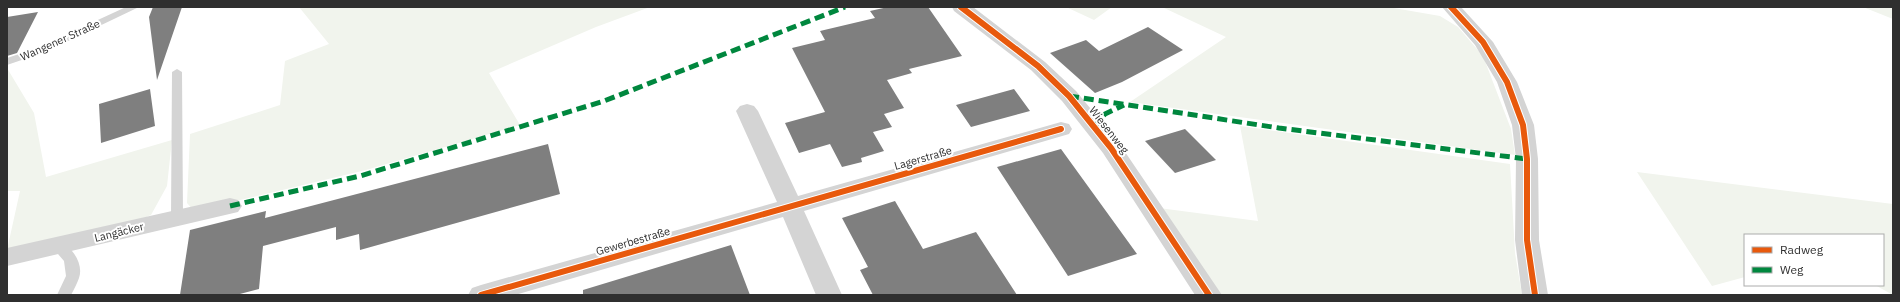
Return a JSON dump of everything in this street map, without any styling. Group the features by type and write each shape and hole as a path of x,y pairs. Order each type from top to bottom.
{"street":[{"name":"Wiesenweg","path":"961,7 1038,66 1069,96 1111,148 1209,295"},
{"path":"1451,7 1483,42 1507,82 1523,125 1528,159 1527,240 1535,295"},
{"path":"747,111 829,295"},
{"name":"Lagerstraße","path":"791,207 1061,129"},
{"name":"Langäcker","path":"7,258 59,247 177,217 230,206"},
{"name":"Gewerbestraße","path":"481,295 791,207"}],"lane":[{"name":"Wangener Straße","path":"7,62 41,50 134,7"},
{"path":"177,72 177,217"},
{"path":"59,247 71,259 73,276 64,295"}],"shaded area":[{"path":"299,7 650,7 596,27 489,73 520,125 366,170 194,211 187,203 190,134 280,105 285,61 329,44"},
{"path":"1066,7 1112,7 1094,20"},
{"path":"1162,7 1388,7 1440,16 1458,27 1483,56 1511,129 1515,155 1130,102 1226,37"},
{"path":"1863,7 1893,7 1893,19"},
{"path":"7,68 34,113 46,177 172,140 167,186 151,215 128,225 7,250 20,191 7,191"},
{"path":"1240,126 1510,164 1515,253 1522,295 1214,295 1159,208 1258,221"},
{"path":"1637,172 1893,204 1893,295 1877,286 1884,286 1884,234 1744,234 1744,277 1712,286"}],"building":[{"path":"153,7 182,7 157,80 149,17"},
{"path":"888,7 928,7 962,56 909,69 912,73 887,80 904,108 884,114 892,127 873,132 884,151 861,158 862,162 842,167 830,144 799,153 785,123 825,112 792,48 825,40 820,31 875,18 870,11"},
{"path":"38,12 17,53 7,56 7,17"},
{"path":"1148,27 1183,50 1122,82 1095,93 1050,53 1086,40 1099,51"},
{"path":"150,89 155,126 101,143 99,104"},
{"path":"1014,89 1030,111 971,127 956,105"},
{"path":"1185,129 1216,160 1175,173 1145,141"},
{"path":"548,144 560,194 360,250 359,234 336,240 336,227 263,246 259,289 236,295 180,295 190,230 266,211 265,218"},
{"path":"1061,149 1137,254 1068,276 997,167"},
{"path":"895,201 923,249 976,232 1017,295 873,295 860,270 868,267 842,218"},
{"path":"731,245 750,295 583,295 583,290"}],"marked path":[{"path":"230,206 360,176 604,101 845,7"},
{"path":"1069,96 1279,128 1527,159"},
{"path":"1094,127 1105,114 1124,105"}],"cycle path":[{"path":"961,7 1038,66 1069,96 1111,148 1209,295"},
{"path":"1451,7 1483,42 1507,82 1523,125 1527,159 1527,240 1535,295"},
{"path":"481,295 1061,129"}]}
